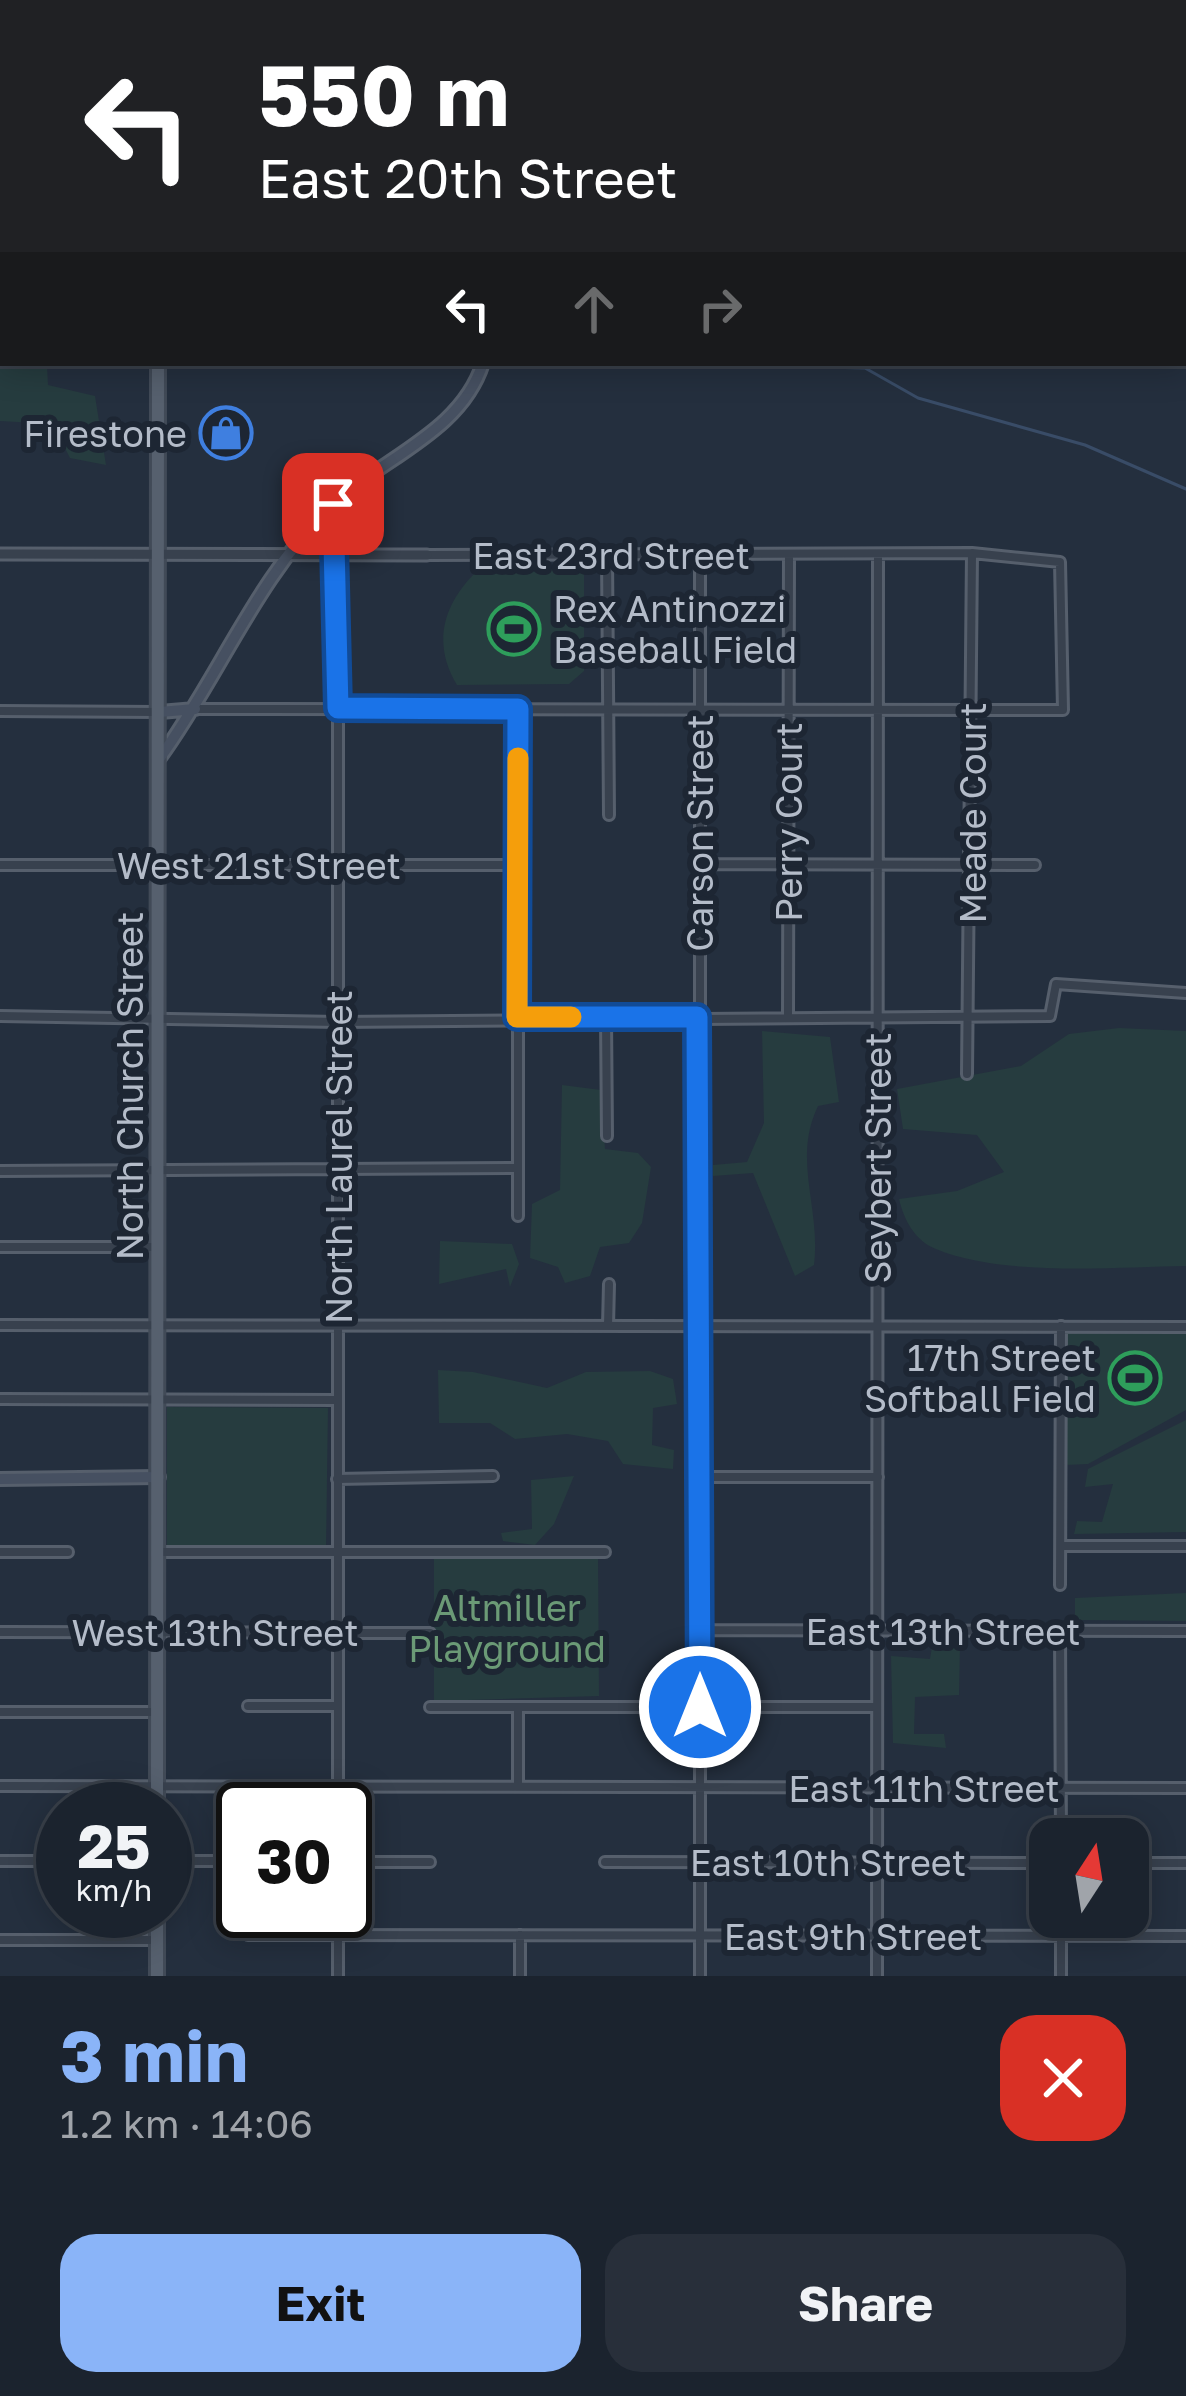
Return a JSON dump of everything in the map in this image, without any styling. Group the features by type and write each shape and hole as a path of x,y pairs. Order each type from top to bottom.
{"main road":[{"name":"North Church Street","path":"157,1782 158,366"},
{"path":"159,759 196,710 284,556 333,504 464,404 482,366"},
{"path":"160,712 196,710"},
{"path":"0,1479 159,1477"},
{"path":"157,1940 157,1976"}],"street":[{"name":"North Laurel Street","path":"333,504 338,554 338,1782"},
{"name":"East 23rd Street","path":"0,554 972,553 1063,564 1063,710 972,710"},
{"name":"Meade Court","path":"967,1074 972,553"},
{"path":"607,554 609,815"},
{"name":"Carson Street","path":"700,554 700,1976"},
{"name":"Perry Court","path":"788,1017 789,554"},
{"name":"Seybert Street","path":"878,556 878,1976"},
{"path":"518,709 518,1216"},
{"path":"196,710 972,710"},
{"path":"0,711 160,712"},
{"path":"700,864 1035,865"},
{"name":"West 21st Street","path":"0,865 518,866"},
{"path":"0,1016 338,1022 1050,1016 1056,984 1128,993 1186,992"},
{"path":"606,1017 607,1136"},
{"path":"0,1171 518,1168"},
{"path":"0,1247 158,1247"},
{"path":"608,1326 609,1284"},
{"path":"0,1324 1186,1327"},
{"path":"1060,1585 1061,1326"},
{"path":"0,1399 338,1400"},
{"path":"337,1479 493,1476"},
{"path":"700,1477 878,1477"},
{"path":"1061,1546 1186,1546"},
{"path":"0,1552 68,1552"},
{"path":"158,1552 605,1552"},
{"name":"East 13th Street","path":"700,1630 1186,1631"},
{"path":"1060,1630 1061,1818"},
{"name":"West 13th Street","path":"0,1632 430,1633"},
{"path":"248,1706 338,1706"},
{"path":"430,1707 878,1707"},
{"path":"518,1707 518,1787"},
{"path":"0,1712 157,1712"},
{"name":"East 11th Street","path":"0,1786 36,1786"},
{"name":"East 11th Street","path":"372,1786 1186,1788"},
{"path":"0,1861 36,1861"},
{"path":"372,1862 430,1862"},
{"name":"East 10th Street","path":"605,1862 1029,1863"},
{"path":"1149,1863 1186,1863"},
{"name":"East 9th Street","path":"372,1935 1029,1936"},
{"path":"520,1935 520,1976"},
{"name":"East 9th Street","path":"1149,1936 1186,1936"},
{"path":"338,1938 338,1976"},
{"path":"1061,1938 1061,1976"},
{"path":"0,1940 157,1940"}],"green space":[{"path":"0,366 47,366 48,385 95,396 106,465 70,458 53,424 0,421"},
{"name":"Rex Antinozzi Baseball Field","path":"584,567 584,671 569,684 457,685 445,655 445,626 455,598 475,573"},
{"path":"1119,1028 1186,1031 1186,1266 993,1264 922,1241 907,1222 899,1199 957,1191 1004,1172 977,1135 903,1129 897,1089 1021,1066 1069,1034"},
{"path":"762,1031 830,1037 839,1102 818,1106 811,1126 807,1165 814,1265 795,1276 753,1173 713,1176 713,1165 747,1162 764,1123"},
{"path":"562,1085 601,1090 605,1149 638,1153 651,1167 642,1223 629,1243 600,1247 590,1276 565,1283 558,1267 530,1258 532,1204 560,1190"},
{"path":"440,1241 512,1244 519,1264 510,1287 506,1269 439,1284"},
{"path":"1066,1330 1186,1331 1186,1410 1088,1464 1065,1465"},
{"path":"438,1370 473,1372 547,1388 586,1372 650,1371 673,1379 677,1404 653,1408 652,1445 674,1450 673,1469 623,1464 608,1441 567,1434 515,1439 490,1423 439,1423"},
{"path":"167,1407 328,1408 326,1548 167,1547"},
{"path":"1186,1420 1186,1532 1074,1534 1077,1521 1102,1522 1113,1484 1085,1487 1088,1469"},
{"path":"574,1476 554,1524 535,1545 503,1541 501,1533 532,1529 531,1480"},
{"name":"Altmiller Playground","path":"434,1556 598,1556 599,1696 434,1701"},
{"path":"1186,1593 1186,1621 1075,1620 1075,1598"},
{"path":"960,1645 959,1695 915,1697 914,1734 944,1734 946,1748 893,1743 891,1656 930,1659 932,1647"}],"waterway":[{"path":"781,366 865,368 918,398 1085,445 1186,489"}],"slow traffic":[{"path":"518,758 517,1017 571,1017"}],"place":[{"name":"Firestone","path":"226,433"},
{"name":"Rex Antinozzi Baseball Field","path":"514,629"},
{"name":"17th Street Softball Field","path":"1135,1378"}],"route":[{"path":"333,504 338,554 338,708 518,709 517,1017 697,1017 700,1707"}]}
